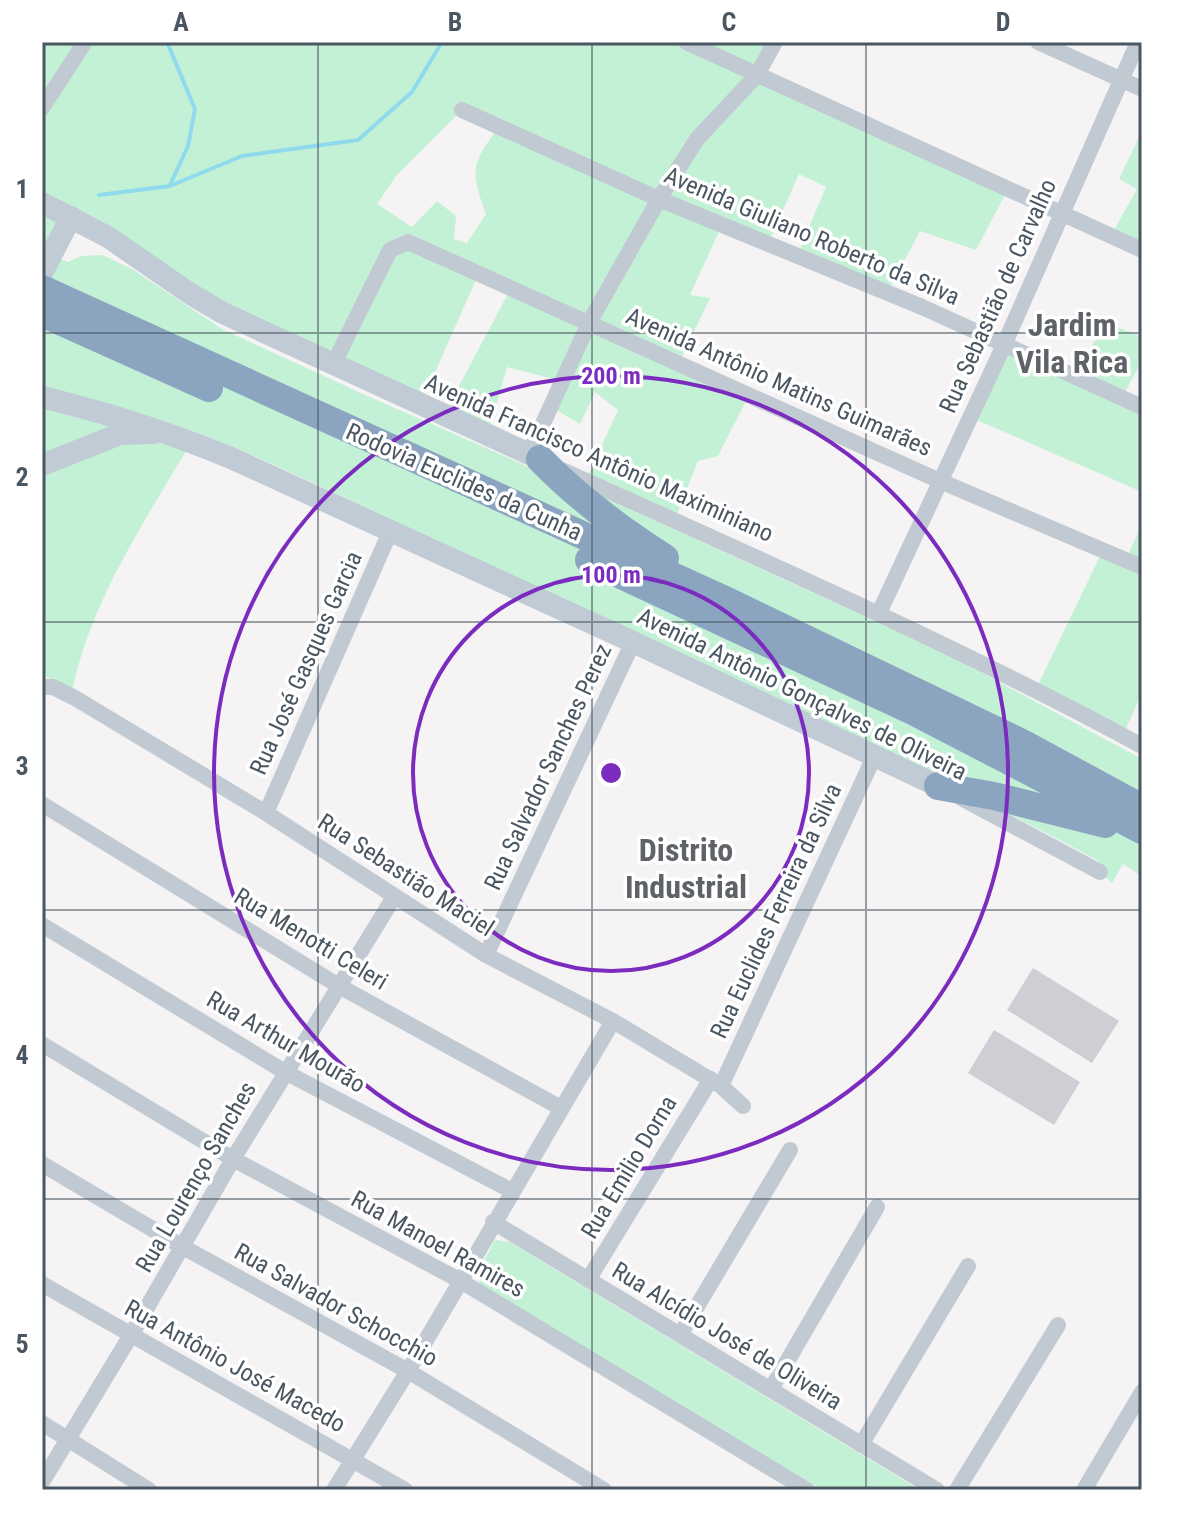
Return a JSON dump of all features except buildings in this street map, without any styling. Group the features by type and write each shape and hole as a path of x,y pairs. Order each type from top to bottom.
{"highway":[{"name":"Rodovia Euclides da Cunha","path":"42,289 61,313 887,699 1142,832"},
{"name":"Rodovia Euclides da Cunha","path":"61,313 275,397 725,600 1024,744 1142,808"},
{"path":"534,458 639,541 725,600"},
{"path":"938,786 1039,806 1142,832"}],"main road":[{"name":"Avenida Francisco Antônio Maximiniano","path":"42,203 108,237 223,313 534,458"},
{"path":"42,273 71,217"},
{"name":"Avenida Antônio Gonçalves de Oliveira","path":"42,397 120,416 171,433 633,642 938,786"},
{"name":"Avenida Antônio Gonçalves de Oliveira","path":"42,465 120,434 171,433"}],"street":[{"path":"42,108 85,42"},
{"path":"686,42 1142,250"},
{"path":"534,458 589,323 659,199 697,139 757,75 775,42"},
{"path":"1038,42 1142,89"},
{"name":"Rua Sebastião de Carvalho","path":"879,613 1004,345 1138,42"},
{"name":"Avenida Giuliano Roberto da Silva","path":"462,110 659,199 922,307 1142,407"},
{"name":"Avenida Antônio Matins Guimarães","path":"333,365 390,250 408,242 940,481 1142,567"},
{"name":"Avenida Francisco Antônio Maximiniano","path":"534,458 879,613 1048,695 1142,746"},
{"name":"Rua José Gasques Garcia","path":"266,813 390,532"},
{"name":"Rua Salvador Sanches Perez","path":"486,955 633,642"},
{"name":"Rua Sebastião Maciel","path":"42,687 53,687 75,698 266,813 486,955 613,1021 716,1082 743,1106"},
{"name":"Rua Euclides Ferreira da Silva","path":"716,1082 874,757"},
{"name":"Avenida Antônio Gonçalves de Oliveira","path":"938,786 1100,872"},
{"name":"Rua Menotti Celeri","path":"42,804 339,986 561,1108"},
{"name":"Rua Lourenço Sanches","path":"42,1482 285,1072 394,897"},
{"name":"Rua Arthur Mourão","path":"42,925 285,1072 512,1191"},
{"path":"334,1490 408,1371 613,1021"},
{"name":"Rua Manoel Ramires","path":"42,1044 233,1159 459,1280 807,1490"},
{"name":"Rua Emilio Dorna","path":"588,1280 716,1082"},
{"path":"680,1335 790,1150"},
{"name":"Rua Salvador Schocchio","path":"42,1164 183,1247 408,1371 604,1490"},
{"path":"771,1389 877,1207"},
{"name":"Rua Alcídio José de Oliveira","path":"493,1222 937,1490"},
{"path":"861,1445 968,1266"},
{"name":"Rua Antônio José Macedo","path":"42,1284 405,1490"},
{"path":"957,1490 1058,1325"},
{"path":"1084,1490 1142,1392"},
{"path":"42,1423 149,1490"}],"green space":[{"path":"42,42 775,42 758,74 1008,189 976,250 920,231 887,293 797,256 826,187 799,174 768,244 722,225 690,295 710,298 679,363 749,395 718,456 698,461 674,521 586,480 618,410 595,392 580,424 551,407 562,381 507,367 487,437 443,416 511,288 479,273 420,406 333,365 42,203","holes":["462,110 499,127 478,159 477,187 486,214 467,243 454,239 456,216 437,201 412,227 377,204 396,176"]},
{"path":"1142,131 1142,250 1111,236 1137,189 1119,179"},
{"path":"44,218 58,222 44,252 68,262 81,256 102,255 132,269 222,329 363,394 590,491 943,652 1142,759 1142,876 1123,864 1112,883 1100,872 1099,861 953,786 264,461 147,415 42,389"},
{"path":"1107,323 1142,337 1142,360 1122,398 1142,407 1142,492 970,417 1004,345 1072,376"},
{"path":"42,404 189,446 105,594 72,691 42,674"},
{"path":"1142,523 1142,693 1123,735 1036,689 1103,550 1126,560"},
{"path":"495,1240 510,1242 920,1490 822,1490 481,1285 476,1276"}],"waterway":[{"path":"167,42 195,109 188,146 170,185"},
{"path":"99,195 170,186 242,156 358,140 412,92 442,42"}],"district":[{"name":"Jardim Vila Rica","path":"1072,344"},
{"name":"Distrito Industrial","path":"686,868"}]}
